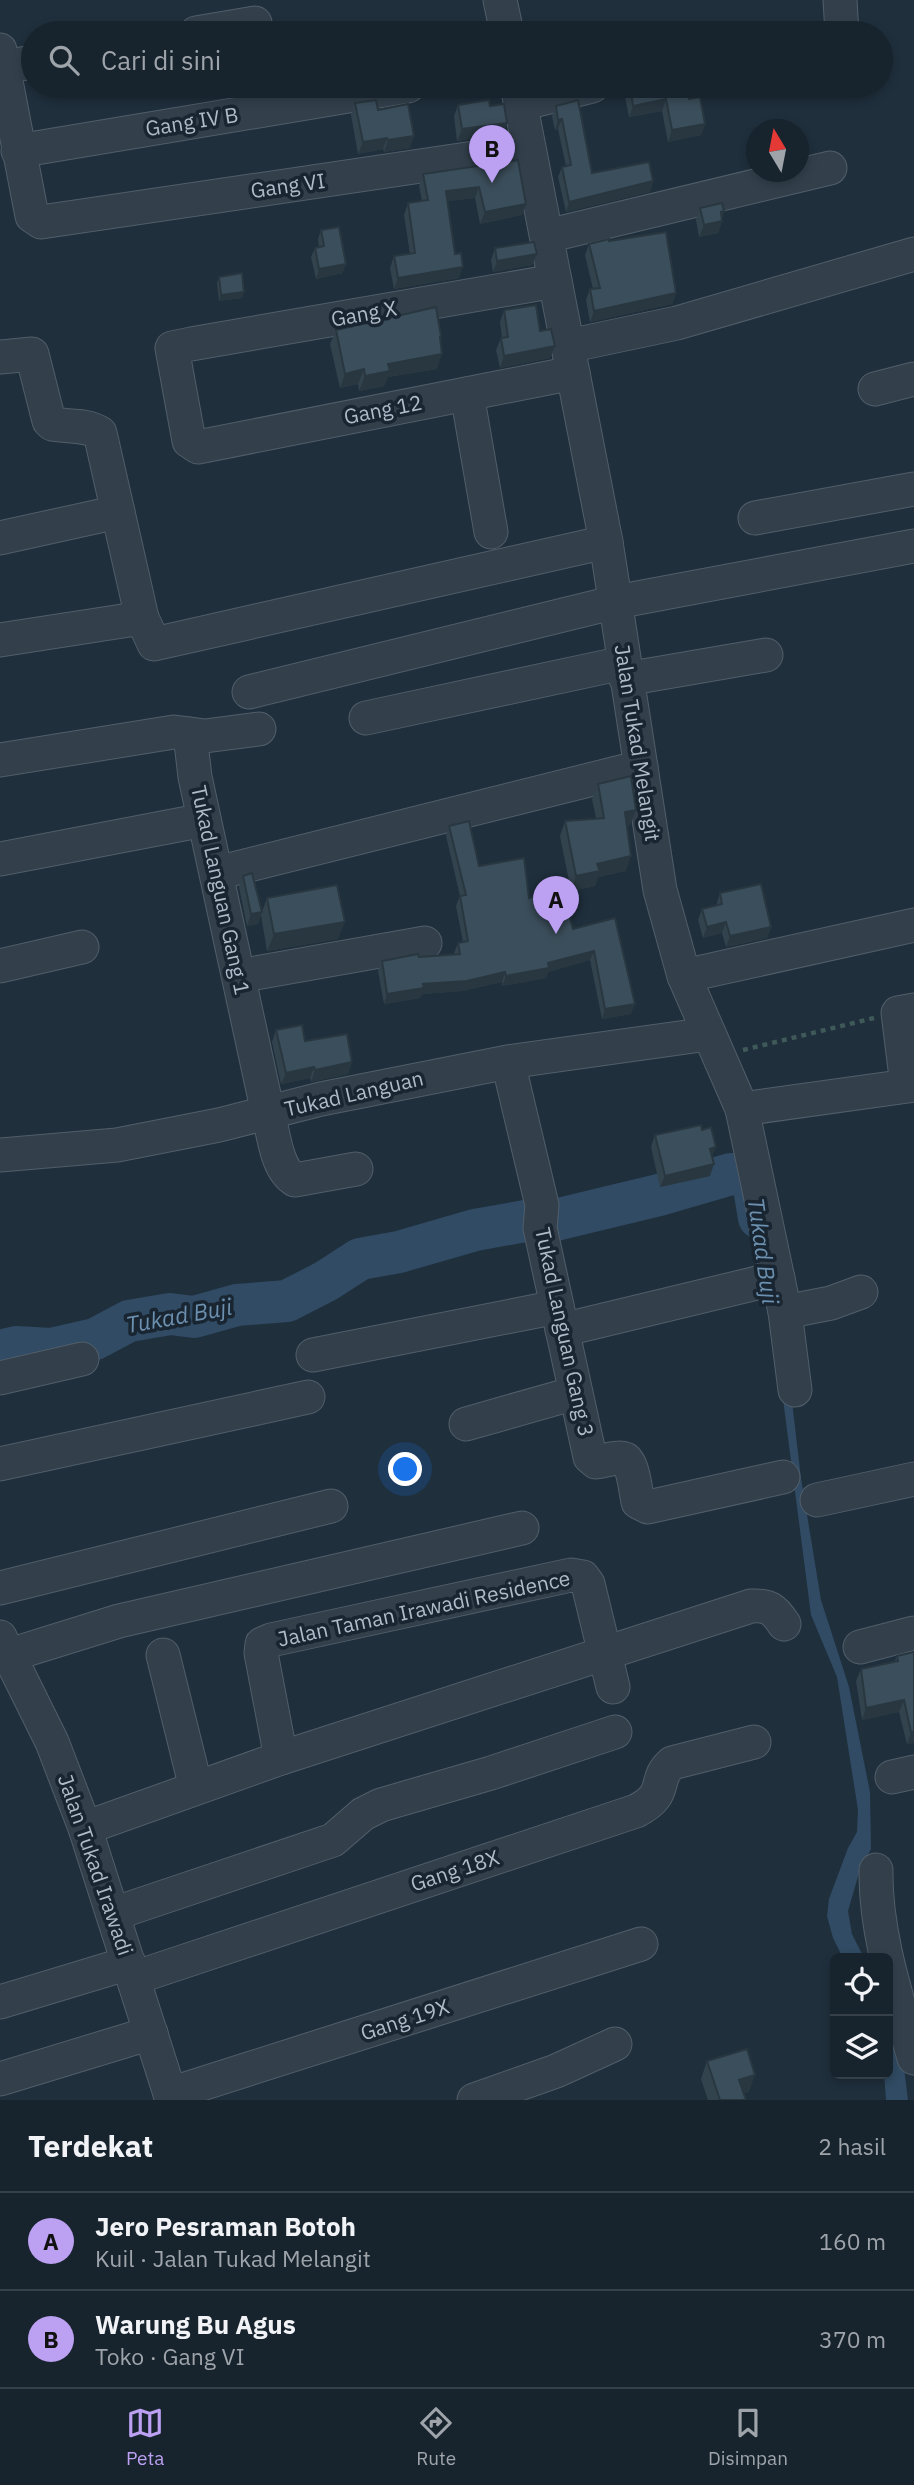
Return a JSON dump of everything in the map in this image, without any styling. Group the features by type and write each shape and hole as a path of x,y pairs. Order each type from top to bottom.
{"street":[{"path":"500,0 504,21"},
{"path":"840,0 841,21"},
{"path":"12,60 18,151"},
{"name":"Gang IV B","path":"18,151 336,98"},
{"name":"Jalan Tukad Melangit","path":"520,98 606,542 660,890 684,976 742,1109 770,1280 785,1312 795,1390"},
{"name":"Gang VI","path":"18,151 32,216 35,220 46,222 529,150"},
{"path":"547,236 830,168"},
{"name":"Gang 12","path":"192,445 198,447 467,394 677,323 914,254"},
{"name":"Gang X","path":"192,445 187,433 172,348 555,281"},
{"path":"0,357 32,354 49,421 61,426 93,429 100,433 148,631"},
{"path":"875,389 914,379"},
{"path":"467,394 491,532"},
{"path":"755,518 914,489"},
{"path":"0,538 118,513"},
{"path":"0,640 148,631 166,640 606,542"},
{"path":"249,692 616,603 914,546"},
{"path":"366,718 625,671 766,655"},
{"path":"0,760 174,732 205,736 259,729"},
{"name":"Tukad Languan Gang 1","path":"190,734 204,820 268,1113 283,1167 287,1175 295,1180 356,1169"},
{"path":"217,873 641,767"},
{"path":"0,859 204,820"},
{"path":"684,976 914,925"},
{"path":"239,976 425,943"},
{"path":"0,966 82,947"},
{"path":"742,1109 911,1085 906,1011"},
{"name":"Tukad Languan","path":"0,1156 117,1145 321,1099 508,1062 713,1045"},
{"name":"Tukad Languan Gang 3","path":"508,1062 590,1457 596,1462 626,1459 630,1465 638,1502 643,1506 653,1507 783,1477"},
{"path":"313,1355 559,1318 770,1280"},
{"path":"785,1312 831,1303 861,1292"},
{"path":"0,1378 82,1359"},
{"path":"466,1424 575,1393"},
{"path":"0,1464 308,1397"},
{"path":"817,1500 914,1479"},
{"path":"0,1588 331,1506"},
{"path":"3,1650 522,1528"},
{"name":"Jalan Taman Irawadi Residence","path":"281,1758 261,1653 262,1644 570,1575 583,1577 588,1584 613,1687"},
{"path":"85,1828 281,1758 751,1606 765,1605 775,1610 784,1624"},
{"path":"860,1647 914,1633"},
{"name":"Jalan Tukad Irawadi","path":"3,1650 52,1742 85,1828 171,2097"},
{"path":"163,1655 196,1788"},
{"path":"113,1914 333,1840 363,1814 381,1805 491,1773 615,1732"},
{"name":"Gang 18X","path":"131,1970 636,1811 656,1798 666,1768 672,1763 754,1742"},
{"path":"876,1870 876,1901 897,1997 914,2058"},
{"name":"Gang 19X","path":"171,2097 641,1944"},
{"path":"0,2002 131,1970"},
{"path":"0,2080 150,2033"},
{"path":"474,2100 556,2071 615,2044"}],"path":[{"path":"713,1045 906,1011"}],"water":[{"path":"784,1334 801,1478 821,1600 849,1687 870,1792 871,1849 859,1873 848,1911 852,1934 862,1953 840,1953 827,1916 829,1899 848,1848 857,1832 858,1810 837,1677 811,1615 780,1376"},
{"path":"893,2024 901,2044 908,2100 886,2100 884,2079 893,2079"}],"building":[{"path":"632,98 700,98 705,124 672,130 666,99 633,106"},
{"path":"376,100 378,110 408,104 414,136 363,142 355,103"},
{"path":"489,100 490,106 504,104 507,123 462,129 458,105"},
{"path":"578,100 592,173 649,162 653,181 569,202 562,167 571,165 562,119 558,120 556,106"},
{"path":"518,160 526,204 485,212 479,187 446,191 455,254 461,253 463,267 398,278 394,256 415,253 408,203 428,200 423,174"},
{"path":"722,203 722,221 704,225 700,208"},
{"path":"339,227 346,264 319,269 315,248 324,246 321,230"},
{"path":"666,232 676,293 594,311 590,289 600,288 589,244"},
{"path":"534,242 537,254 497,261 495,248"},
{"path":"242,273 244,292 221,295 219,277"},
{"path":"536,305 540,331 551,329 555,346 504,356 501,338 508,337 504,310"},
{"path":"436,307 442,354 388,364 390,371 365,376 364,369 345,374 336,330"},
{"path":"631,776 636,810 625,812 631,856 597,864 600,871 576,876 565,821 604,818 598,784"},
{"path":"469,821 479,866 524,858 529,898 562,889 573,929 615,918 635,1004 605,1009 594,951 548,963 549,968 506,976 505,972 467,981 423,984 424,988 387,994 382,961 418,954 419,957 460,954 458,943 468,941 460,896 466,895 449,826"},
{"path":"252,873 262,912 251,914 243,876"},
{"path":"761,884 771,927 730,936 726,922 707,927 702,909 722,904 720,893"},
{"path":"337,885 345,922 274,934 267,898"},
{"path":"302,1025 305,1041 347,1034 352,1062 286,1073 276,1030"},
{"path":"701,1125 702,1130 711,1127 716,1147 710,1149 714,1164 665,1176 655,1135"},
{"path":"914,1652 914,1732 911,1732 904,1700 866,1708 861,1669 898,1661 897,1656"},
{"path":"747,2049 755,2075 739,2080 746,2100 720,2100 707,2061"}],"waterway":[{"name":"Tukad Buji","path":"0,1351 16,1347 51,1349 95,1339 129,1321 170,1314 194,1317 237,1305 287,1301 326,1281 360,1259 399,1252 475,1230 531,1220 551,1221 659,1195 731,1174 752,1176 759,1218"}],"place":[{"name":"Warung Bu Agus","path":"492,183"},
{"name":"Jero Pesraman Botoh","path":"556,934"}]}
